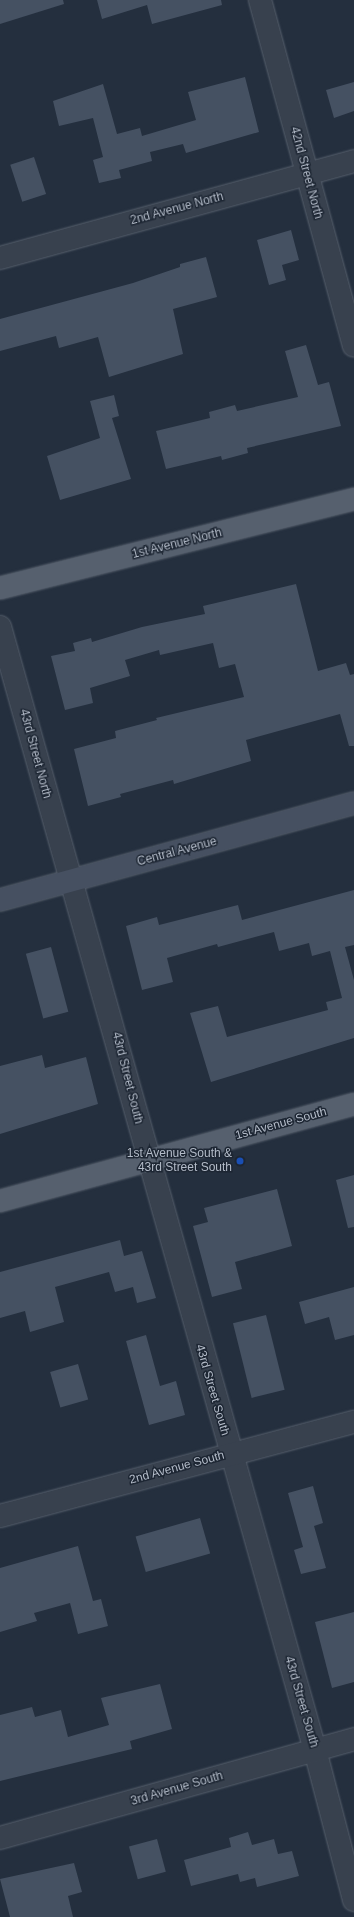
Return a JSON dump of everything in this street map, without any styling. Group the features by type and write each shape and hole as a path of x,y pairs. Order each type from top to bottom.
{"main road":[{"name":"1st Avenue North","path":"0,588 354,499"},
{"name":"Central Avenue","path":"0,900 354,803"},
{"name":"1st Avenue South","path":"0,1201 354,1104"}],"street":[{"name":"42nd Street North","path":"260,0 306,174 354,345"},
{"name":"2nd Avenue North","path":"0,258 354,161"},
{"name":"43rd Street North","path":"0,627 69,882"},
{"name":"43rd Street South","path":"69,882 112,1021 148,1161 315,1750 354,1900"},
{"name":"2nd Avenue South","path":"0,1516 354,1422"},
{"name":"3rd Avenue South","path":"0,1838 354,1739"}],"building":[{"path":"0,0 63,0 64,4 0,24"},
{"path":"97,0 221,0 222,5 152,24 147,5 102,19"},
{"path":"245,77 259,132 186,153 183,144 150,152 152,161 119,170 121,178 99,183 93,160 103,157 93,118 59,126 53,101 103,84 117,134 140,128 142,136 196,120 188,92"},
{"path":"354,82 354,111 334,118 326,90"},
{"path":"34,157 46,194 22,202 10,165"},
{"path":"291,230 299,260 282,265 286,280 269,285 257,240"},
{"path":"206,257 217,297 173,309 183,354 109,377 98,337 59,348 56,336 0,351 0,319 133,283 180,267 180,264"},
{"path":"306,345 318,385 329,382 341,426 247,448 248,453 222,460 221,456 166,469 156,431 210,418 209,412 235,405 237,411 298,397 285,351"},
{"path":"114,395 119,416 112,418 131,479 60,500 47,456 100,438 90,401"},
{"path":"296,584 318,671 346,663 350,675 354,674 354,746 349,746 340,714 246,740 251,761 174,784 173,780 120,794 121,797 88,806 74,749 116,738 115,731 157,720 156,718 244,697 235,664 219,668 213,643 160,655 159,650 125,660 130,676 90,688 93,703 65,710 51,656 75,651 73,643 91,638 92,642 142,627 205,614 203,606"},
{"path":"354,890 354,945 345,947 354,980 354,1038 211,1082 190,1013 218,1006 227,1037 328,1010 326,1002 342,998 330,951 312,956 309,943 279,951 274,932 218,947 217,944 167,958 173,982 142,990 126,926 157,917 159,925 238,905 242,920"},
{"path":"51,947 68,1012 43,1018 26,954"},
{"path":"42,1055 45,1068 86,1057 98,1104 0,1134 0,1066"},
{"path":"354,1175 354,1227 348,1228 336,1180"},
{"path":"277,1189 292,1246 235,1262 242,1289 212,1297 193,1226 208,1222 204,1208"},
{"path":"120,1240 124,1256 142,1251 156,1298 137,1303 133,1287 115,1292 109,1272 55,1287 64,1322 30,1332 25,1311 0,1318 0,1272"},
{"path":"354,1287 354,1335 335,1340 329,1317 305,1324 299,1302"},
{"path":"266,1315 285,1390 252,1398 233,1323"},
{"path":"146,1335 160,1386 176,1381 185,1415 149,1425 126,1341"},
{"path":"78,1364 88,1400 60,1408 50,1372"},
{"path":"313,1486 323,1523 314,1526 326,1568 301,1574 294,1550 303,1547 288,1493"},
{"path":"200,1518 210,1554 146,1572 136,1536"},
{"path":"78,1546 93,1601 101,1599 108,1626 78,1634 70,1603 34,1613 37,1621 0,1632 0,1568"},
{"path":"354,1612 354,1682 332,1688 315,1622"},
{"path":"160,1684 172,1729 130,1741 132,1749 0,1781 0,1715 32,1707 35,1717 61,1710 68,1737 109,1725 101,1698"},
{"path":"248,1832 252,1845 274,1839 278,1854 292,1851 299,1876 257,1887 255,1878 240,1882 238,1874 191,1886 184,1860 231,1847 229,1838"},
{"path":"157,1839 166,1872 138,1879 129,1847"},
{"path":"74,1863 82,1892 68,1896 73,1917 10,1917 0,1879"}],"place":[{"name":"1st Avenue South & 43rd Street South","path":"240,1161"}]}
